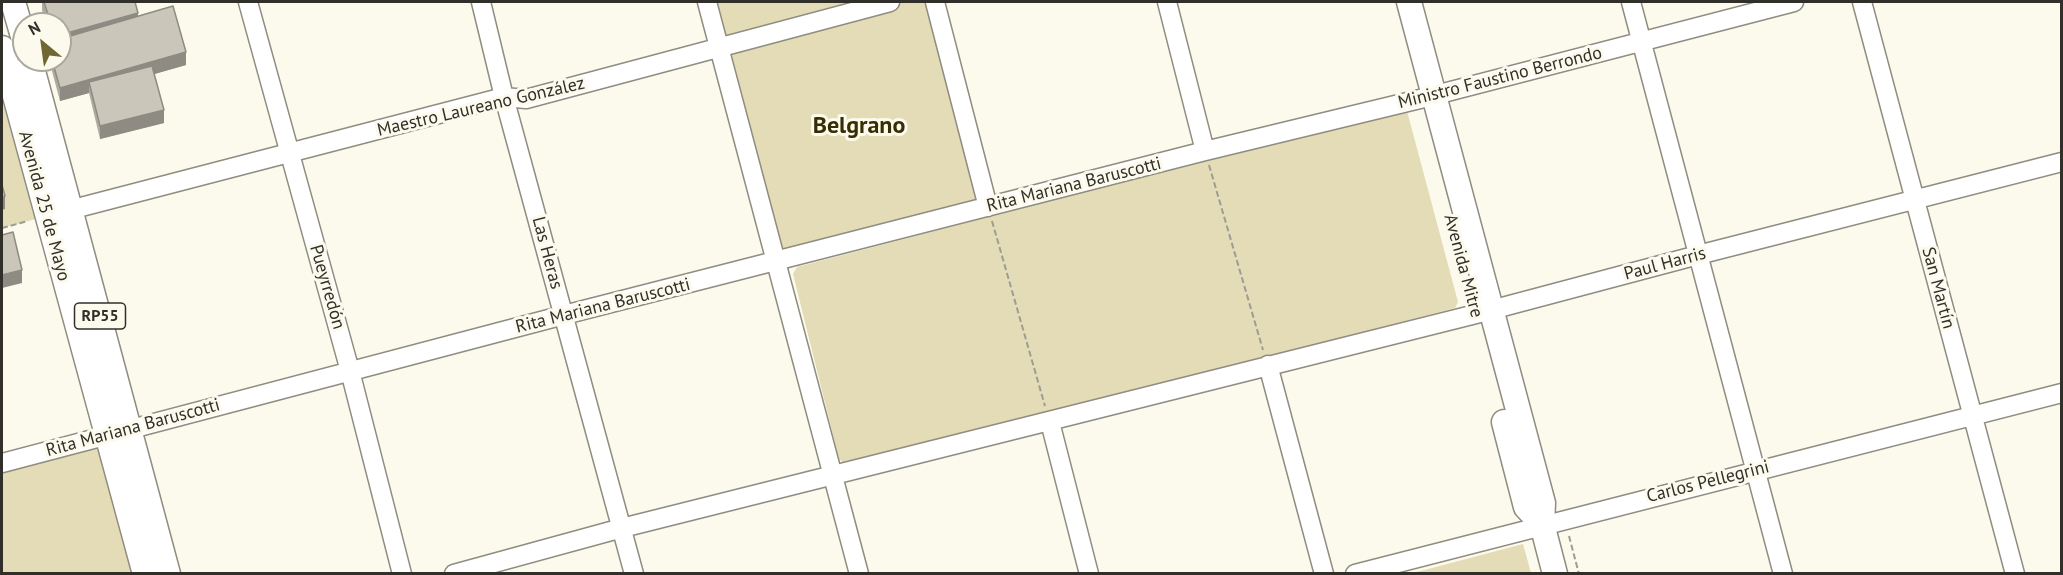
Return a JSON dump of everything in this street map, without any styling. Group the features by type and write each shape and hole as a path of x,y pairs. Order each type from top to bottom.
{"main road":[{"name":"Avenida Mitre","path":"1394,2 1427,97"},
{"name":"Avenida Mitre","path":"1409,2 1427,97 1483,312 1543,502 1542,524 1555,573"},
{"name":"Avenida 25 de Mayo","path":"2,48 145,573"},
{"name":"Avenida 25 de Mayo","path":"33,72 168,573"}],"street":[{"name":"Pueyrredón","path":"248,2 350,371 402,573"},
{"name":"Las Heras","path":"481,2 504,97 634,573"},
{"path":"707,2 859,573"},
{"name":"Maestro Laureano González","path":"47,216 504,97 526,99 890,2"},
{"path":"935,2 988,207"},
{"path":"1167,2 1205,151"},
{"path":"1631,2 1784,573"},
{"name":"Ministro Faustino Berrondo","path":"1205,151 1427,97 1794,2"},
{"name":"San Martín","path":"1862,2 2015,573"},
{"name":"Rita Mariana Baruscotti","path":"2,463 564,315 1205,151"},
{"name":"Paul Harris","path":"454,573 622,528 1483,312 2061,162"},
{"path":"1268,365 1324,573"},
{"name":"Carlos Pellegrini","path":"1355,573 2061,393"},
{"path":"1050,422 1089,573"}],"path":[{"path":"1205,151 1268,365"},
{"path":"988,207 1050,422"},
{"path":"2,228 47,216"}],"shaded area":[{"path":"707,2 935,2 988,207 776,261"},
{"path":"2,44 47,216 2,228"},
{"path":"1402,109 1407,111 1458,302 1455,308 847,466 839,459 793,274 797,267"},
{"path":"100,445 134,573 2,574 2,471"},
{"path":"1523,544 1531,573 1413,573"}],"building":[{"path":"44,2 135,2 138,13 72,32 72,12 47,12"},
{"path":"173,6 186,52 60,88 55,72 72,72 72,35"},
{"path":"152,66 164,110 100,126 89,82"},
{"path":"13,232 22,270 2,275 2,235"}],"district":[{"name":"Belgrano","path":"859,126"}]}
